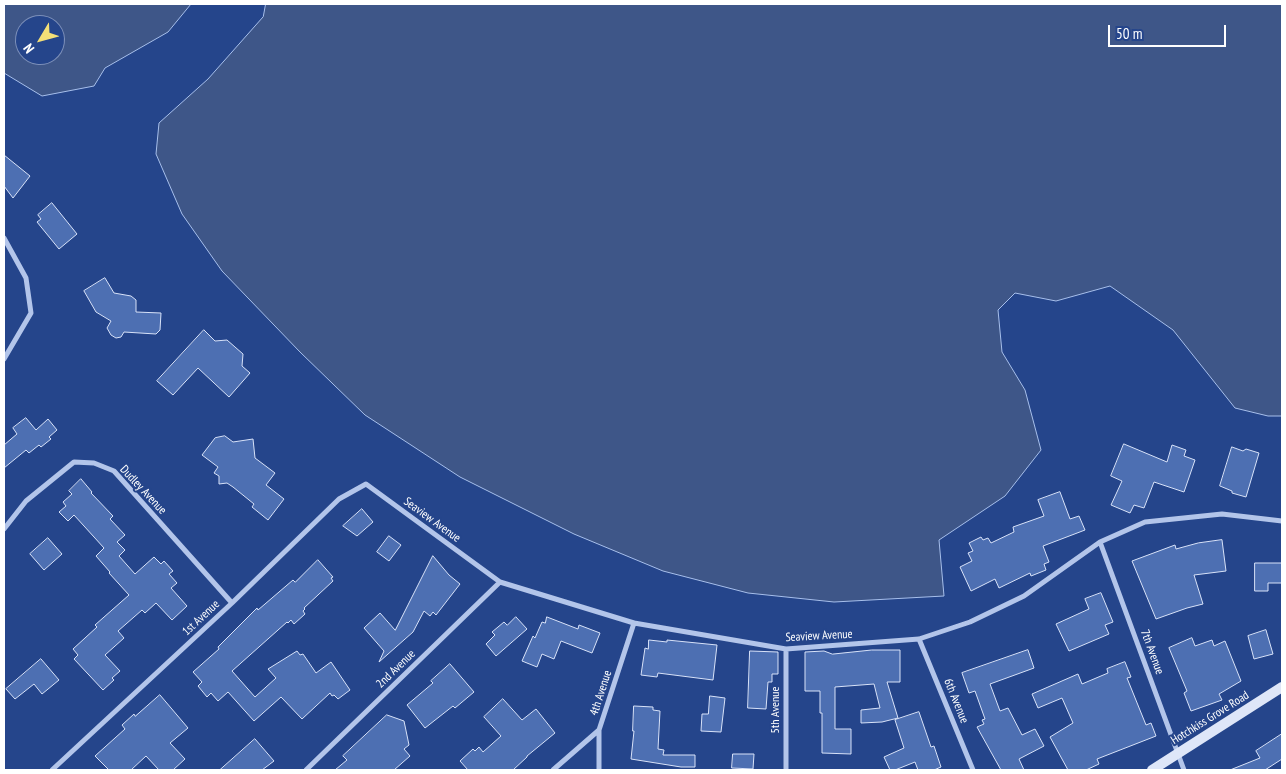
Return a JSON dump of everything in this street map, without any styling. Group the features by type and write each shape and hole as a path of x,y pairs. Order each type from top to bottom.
{"main road":[{"name":"Hotchkiss Grove Road","path":"1152,770 1282,687"}],"street":[{"path":"4,238 26,278 31,313 4,359"},
{"name":"Dudley Avenue","path":"4,530 26,500 74,462 94,463 114,471 232,602"},
{"name":"Seaview Avenue","path":"366,484 500,582 634,623 786,649 920,639 970,622 1024,596 1100,542 1145,522 1222,514 1282,522"},
{"name":"1st Avenue","path":"52,770 339,499 366,484"},
{"name":"7th Avenue","path":"1100,542 1184,770"},
{"name":"2nd Avenue","path":"306,770 500,582"},
{"name":"4th Avenue","path":"598,770 600,730 634,623"},
{"name":"6th Avenue","path":"920,639 973,770"},
{"name":"5th Avenue","path":"786,649 786,770"},
{"path":"553,770 600,730"}],"water":[{"path":"4,4 191,4 168,32 105,68 94,86 42,96 4,73"},
{"path":"266,4 1282,4 1282,416 1268,416 1235,408 1173,330 1110,286 1056,301 1015,293 998,310 1002,352 1025,390 1041,450 1005,496 939,540 944,596 834,602 748,593 663,571 574,534 460,477 365,415 300,352 222,271 182,214 156,154 159,123 208,79 263,17"}],"building":[{"path":"4,155 30,176 13,198 4,186"},
{"path":"52,203 77,234 59,249 37,222 41,219 38,215"},
{"path":"105,278 114,293 131,296 136,300 136,312 161,313 160,330 156,334 124,332 121,337 116,338 111,335 107,328 111,321 96,312 84,291"},
{"path":"204,330 215,341 227,340 243,354 242,366 250,373 229,397 198,368 173,395 157,381"},
{"path":"26,418 36,430 48,419 57,430 49,437 51,439 41,447 39,445 29,453 26,450 4,468 4,445 17,434 13,428"},
{"path":"225,436 233,442 253,439 255,458 275,473 266,485 284,499 268,520 252,507 254,504 233,487 227,483 219,484 219,476 214,473 218,467 202,455 215,438"},
{"path":"1124,444 1167,462 1172,445 1186,450 1184,456 1195,460 1184,492 1154,482 1144,508 1134,505 1130,513 1111,505 1122,481 1111,476"},
{"path":"1232,447 1243,451 1246,449 1259,453 1246,497 1232,493 1232,491 1220,486"},
{"path":"81,479 91,493 113,516 110,519 125,535 117,542 125,550 119,556 135,574 154,557 161,564 164,561 173,571 169,574 177,583 171,588 187,606 172,620 156,603 145,613 142,610 118,631 124,638 105,655 120,671 112,678 114,680 103,690 74,659 78,655 73,649 97,627 95,625 129,595 96,556 104,548 74,515 68,521 59,512 66,506 63,502 72,494 69,491"},
{"path":"1060,492 1070,519 1079,516 1085,530 1043,546 1049,562 1044,564 1046,570 1031,576 1030,573 999,588 995,579 971,591 960,567 972,561 968,553 973,551 969,543 981,537 983,540 988,538 991,543 1014,532 1013,527 1044,516 1038,500"},
{"path":"362,509 373,522 357,536 343,526"},
{"path":"389,536 401,545 389,561 377,552"},
{"path":"48,538 62,554 44,570 30,554"},
{"path":"1222,540 1226,571 1194,575 1203,604 1156,619 1132,561 1175,545 1176,549 1198,543"},
{"path":"433,556 449,575 460,584 436,615 433,612 430,616 424,611 413,632 379,662 384,651 364,628 380,613 395,630"},
{"path":"318,560 333,577 331,578 333,581 304,608 305,614 294,624 291,620 287,622 232,671 255,697 276,678 268,669 297,651 300,655 303,654 316,673 331,662 350,690 338,699 330,693 302,719 281,697 254,721 228,692 218,701 211,693 207,697 198,686 202,682 193,672 219,649 218,647 257,608 258,610 293,580 295,582"},
{"path":"1255,563 1282,563 1282,583 1268,583 1268,591 1255,591"},
{"path":"1101,593 1113,622 1105,625 1109,634 1069,651 1056,624 1089,609 1085,599"},
{"path":"516,617 527,629 496,656 486,644 495,635 492,632 504,622 507,625"},
{"path":"547,617 578,629 579,625 600,633 592,653 561,641 554,659 542,654 537,667 522,661 533,636 535,638 542,622 545,623"},
{"path":"1266,630 1273,654 1254,659 1248,636"},
{"path":"1192,638 1195,646 1212,640 1214,646 1225,641 1241,681 1219,694 1222,700 1191,711 1184,693 1187,691 1169,648"},
{"path":"649,640 717,645 713,680 658,673 657,677 641,675 645,648 648,649"},
{"path":"872,650 900,650 900,682 887,682 898,718 882,722 861,723 861,710 880,708 874,684 835,687 835,729 851,729 851,754 822,753 820,691 805,691 805,652 824,651 832,654"},
{"path":"1028,650 1034,668 990,684 1000,711 1008,708 1022,735 1035,729 1044,746 1019,759 1024,770 1001,770 977,727 984,724 982,720 985,719 975,691 969,693 962,673"},
{"path":"750,651 778,652 778,674 772,674 772,682 768,682 766,709 748,708"},
{"path":"41,659 59,680 42,694 34,684 15,699 6,689"},
{"path":"1125,662 1131,677 1127,678 1146,725 1151,723 1156,736 1097,759 1099,764 1086,770 1068,770 1050,737 1073,723 1062,698 1038,708 1032,694 1078,674 1082,684 1108,673 1107,669"},
{"path":"450,664 474,692 455,708 453,706 425,728 407,705 433,683 431,681"},
{"path":"160,695 188,728 170,743 185,759 173,770 159,770 146,756 131,770 109,770 95,756 125,729 122,725"},
{"path":"710,696 725,698 721,732 701,731 702,714 708,714"},
{"path":"503,699 522,720 536,709 555,733 513,770 468,770 460,761 473,749 475,751 479,747 483,752 501,736 484,717"},
{"path":"634,706 653,707 653,710 660,711 658,749 664,750 663,755 695,755 695,767 681,767 631,759"},
{"path":"919,712 931,747 934,746 941,767 934,770 918,770 915,762 895,770 890,770 884,757 904,748 895,720"},
{"path":"387,715 404,721 409,745 404,749 410,756 394,770 335,770 347,760 343,756"},
{"path":"1282,734 1282,759 1265,770 1230,770 1260,758 1256,751"},
{"path":"255,739 274,761 262,770 220,770"},
{"path":"733,754 754,754 753,769 732,768"}]}
